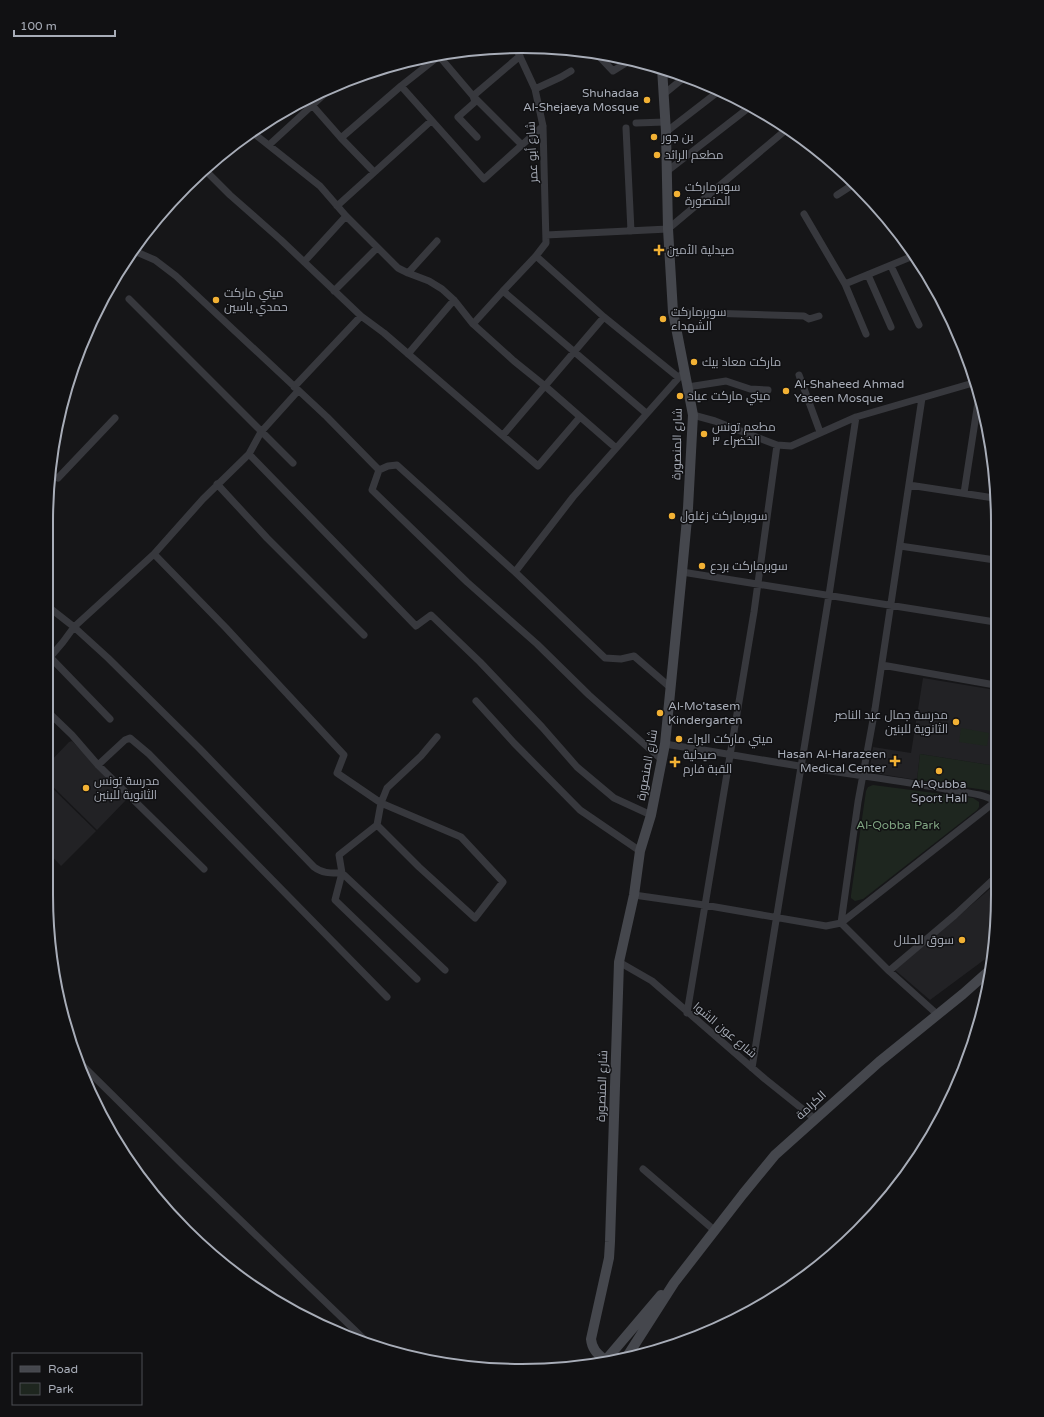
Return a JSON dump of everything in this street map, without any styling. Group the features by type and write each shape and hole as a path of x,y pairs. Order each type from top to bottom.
{"main road":[{"name":"شارع المنصورة","path":"601,1357 594,1350 591,1340 609,1258 619,962 634,895 640,851 651,815 665,744 682,572 693,415 688,387 682,374 673,312 668,229 666,132 663,75"},
{"name":"الكرامة","path":"631,1351 674,1282 775,1155 880,1062 984,975"},
{"name":"الكرامة","path":"610,1356 662,1293 674,1282"}],"street":[{"name":"شارع أبو عمر","path":"472,324 536,256 546,243 544,126 535,89 519,53"},
{"path":"474,96 520,56"},
{"path":"443,60 474,96 521,144"},
{"path":"603,60 613,71 623,64"},
{"path":"340,138 432,62"},
{"path":"535,89 571,71"},
{"path":"664,94 680,81"},
{"path":"401,86 484,179 521,144 544,126"},
{"path":"666,132 714,95"},
{"path":"474,96 475,102 458,117 477,137"},
{"path":"269,146 318,100"},
{"path":"312,105 340,138 374,172"},
{"path":"666,172 746,110"},
{"path":"337,206 431,120"},
{"path":"636,123 665,122"},
{"path":"626,128 631,231"},
{"path":"546,235 668,229 784,133"},
{"path":"256,135 320,186 346,216 398,268 429,281 454,300 472,324 616,448"},
{"path":"208,173 361,316 384,333 538,466 580,417"},
{"path":"837,195 850,186"},
{"path":"804,214 845,284 866,334"},
{"path":"304,262 346,216"},
{"path":"408,273 437,241"},
{"path":"334,291 377,248"},
{"path":"138,253 166,267 327,417 379,470"},
{"path":"515,572 573,497 682,374 604,317 536,256"},
{"path":"845,284 910,258"},
{"path":"891,266 919,325"},
{"path":"868,275 891,326"},
{"path":"503,291 646,413"},
{"path":"129,299 293,463"},
{"path":"408,354 454,300"},
{"path":"673,312 804,316 810,319 819,316"},
{"path":"53,654 74,627 154,554 217,484 249,454 261,432 296,389 361,316"},
{"path":"503,435 604,317"},
{"path":"799,375 820,432"},
{"path":"688,387 726,381 750,389 768,390"},
{"path":"693,415 715,421 777,445 791,446 856,417 970,384"},
{"path":"841,923 862,776 882,665 922,398"},
{"path":"964,493 977,409"},
{"path":"752,1068 829,595 856,417"},
{"path":"58,478 115,418"},
{"path":"687,1013 729,754 754,612 777,445"},
{"path":"249,454 416,626 432,615 480,662 542,727 577,767 614,798 651,815"},
{"path":"662,760 589,695 537,644 468,582 372,490 379,470 388,466 397,465 515,572 605,658 621,659 634,656 671,688"},
{"path":"217,484 267,538 364,635"},
{"path":"909,485 990,497"},
{"path":"900,546 991,559"},
{"path":"154,554 226,628 344,755 338,773 381,802 461,837 503,882 475,918 419,867 377,825"},
{"path":"682,572 991,621"},
{"path":"53,610 74,627 199,748 314,867 319,871 326,873 342,873 445,970"},
{"path":"53,665 110,719"},
{"path":"882,665 991,684"},
{"path":"476,701 514,743 580,810 640,851"},
{"path":"53,717 72,735 98,765 204,869"},
{"path":"417,979 335,900 342,873 340,855 377,825 381,802 387,788 421,756 437,737"},
{"path":"98,765 125,740 130,738 134,741 149,754 387,997"},
{"path":"665,744 985,796 991,799"},
{"path":"634,895 704,905 826,926 841,923 991,805"},
{"path":"889,971 991,881"},
{"path":"841,923 889,971 938,1015"},
{"name":"شارع عون الشوا","path":"619,962 652,981 687,1013 815,1119"},
{"path":"88,1071 189,1171 359,1334"},
{"path":"643,1169 714,1230"}],"shaded area":[{"name":"مدرسة جمال عبد الناصر الثانوية للبنين","path":"923,678 991,689 991,765 920,754 917,780 874,773 870,767 873,747 911,753"},
{"name":"مدرسة تونس الثانوية للبنين","path":"72,741 126,796 126,800 97,830 53,787 53,759 69,742"},
{"path":"53,789 96,831 61,866 53,857"},
{"name":"سوق الحلال","path":"991,888 990,926 987,958 930,1000 895,970"}],"green space":[{"path":"961,728 989,733 987,746 959,742"},
{"path":"920,754 991,765 991,791 917,780"},
{"name":"Al-Qobba Park","path":"873,785 973,798 979,802 979,807 863,899 855,901 851,898 851,895 866,791 868,787"}],"place":[{"name":"Shuhadaa Al-Shejaeya Mosque","path":"647,100"},
{"name":"بن جور","path":"654,137"},
{"name":"مطعم الرائد","path":"657,155"},
{"name":"سوبرماركت المنصورة","path":"677,194"},
{"name":"صيدلية الأمين","path":"659,250"},
{"name":"ميني ماركت حمدي ياسين","path":"216,300"},
{"name":"سوبرماركت الشهداء","path":"663,319"},
{"name":"ماركت معاذ بيك","path":"694,362"},
{"name":"Al-Shaheed Ahmad Yaseen Mosque","path":"786,391"},
{"name":"ميني ماركت عياد","path":"680,396"},
{"name":"مطعم تونس الخضراء ٣","path":"704,434"},
{"name":"سوبرماركت زغلول","path":"672,516"},
{"name":"سوبرماركت بردع","path":"702,566"},
{"name":"Al-Mo'tasem Kindergarten","path":"660,713"},
{"name":"مدرسة جمال عبد الناصر الثانوية للبنين","path":"956,722"},
{"name":"ميني ماركت البراء","path":"679,739"},
{"name":"Hasan Al-Harazeen Medical Center","path":"895,761"},
{"name":"صيدلية القبة فارم","path":"675,762"},
{"name":"Al-Qubba Sport Hall","path":"939,771"},
{"name":"مدرسة تونس الثانوية للبنين","path":"86,788"},
{"name":"سوق الحلال","path":"962,940"}]}
